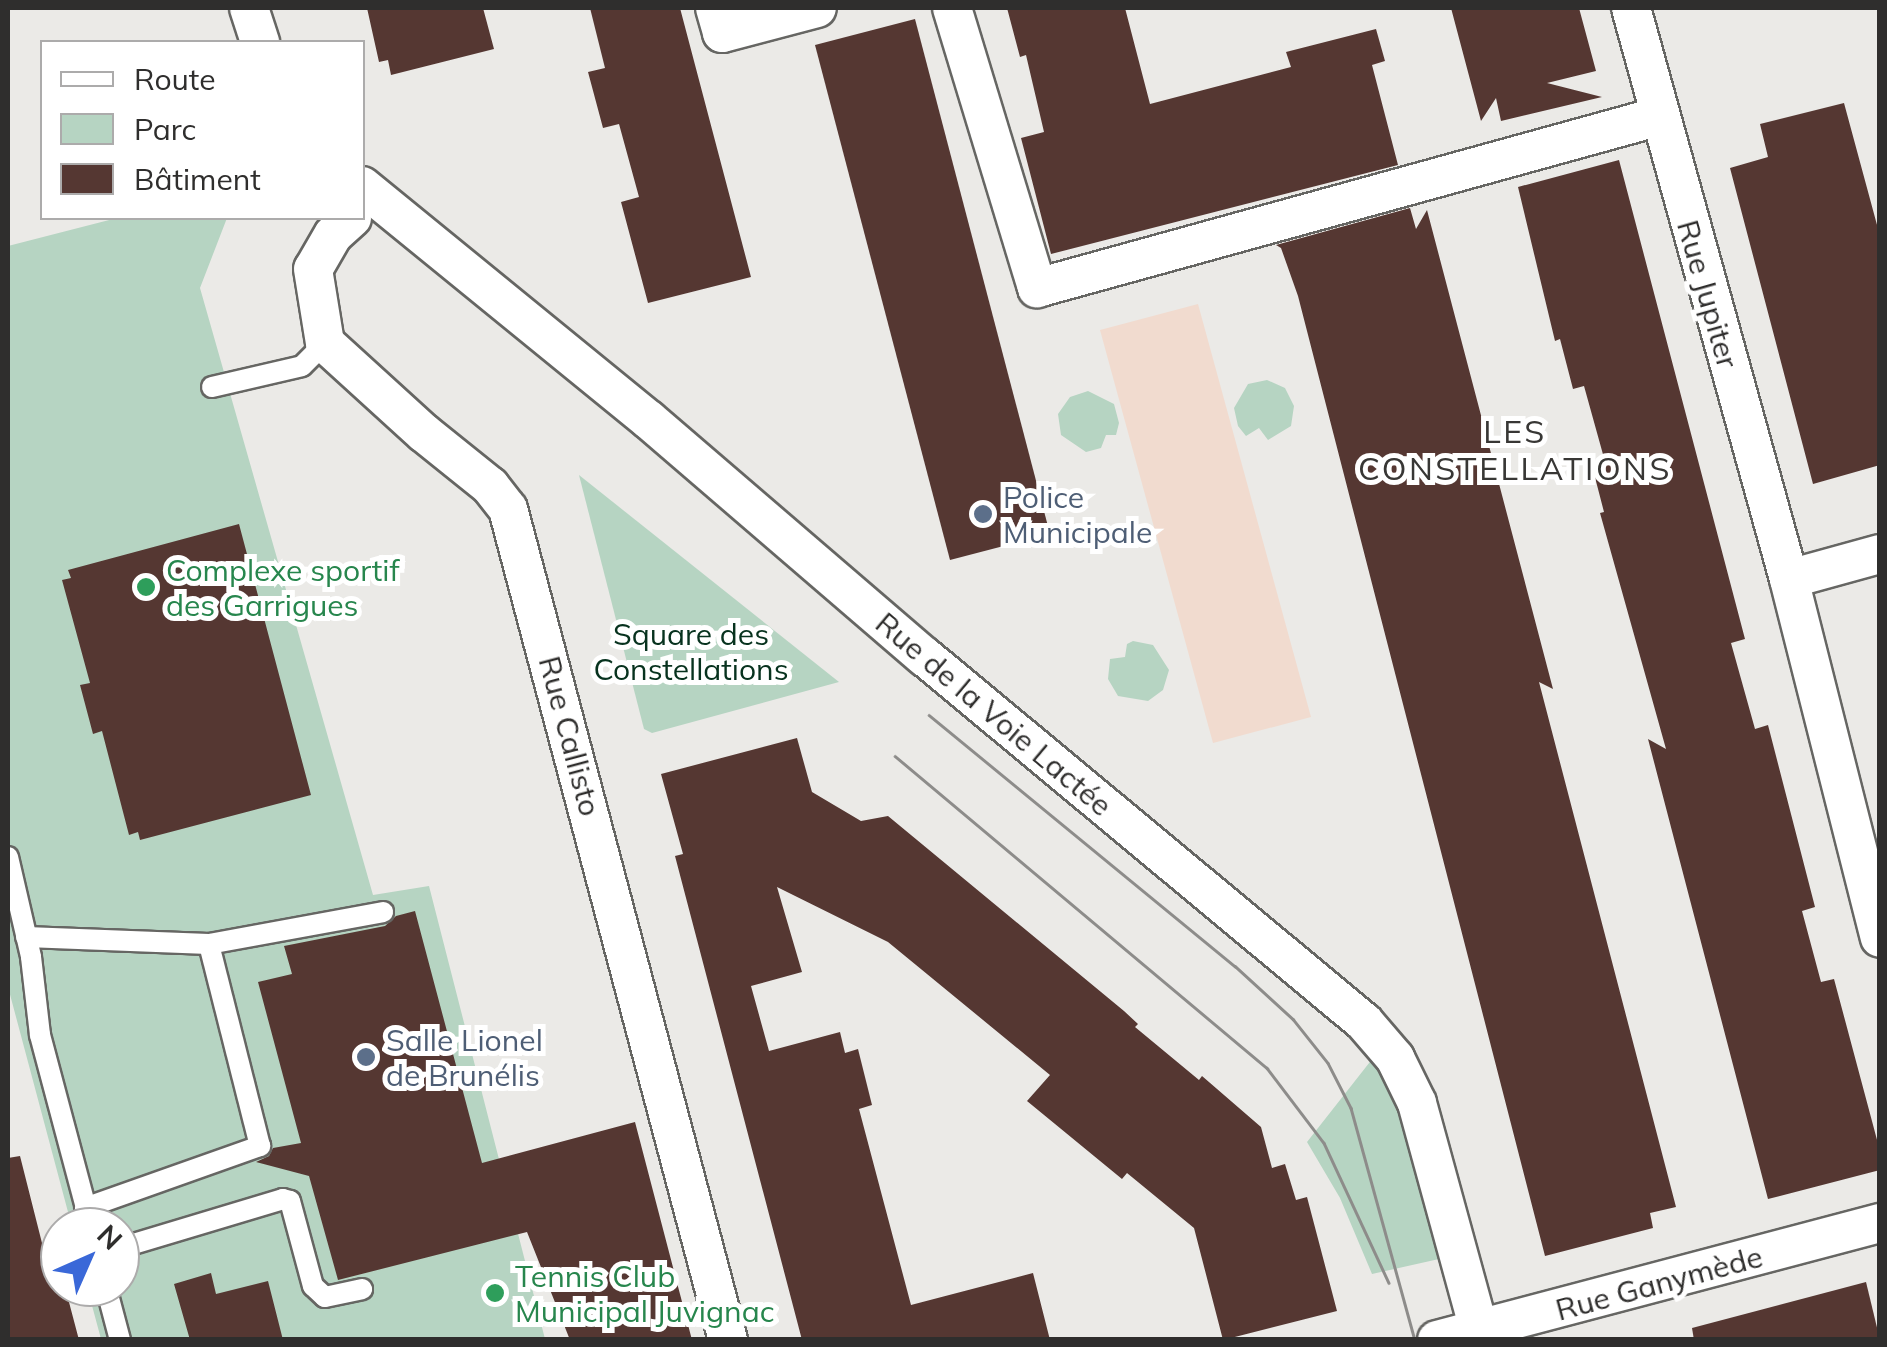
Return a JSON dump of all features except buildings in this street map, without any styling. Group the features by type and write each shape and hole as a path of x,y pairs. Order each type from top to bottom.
{"street":[{"path":"249,8 259,40"},
{"path":"716,8 722,33 818,8"},
{"path":"952,8 1038,288 1660,116"},
{"name":"Rue Jupiter","path":"1631,8 1788,579 1866,830 1880,938"},
{"name":"Rue de la Voie Lactée","path":"365,204 649,420 924,657 1364,1022 1395,1058 1416,1102 1480,1334"},
{"path":"325,342 313,268 347,220"},
{"name":"Rue Callisto","path":"325,342 344,364 490,486 508,509 728,1340"},
{"path":"1788,579 1880,554"},
{"name":"Rue Ganymède","path":"1437,1340 1480,1334 1880,1223"}],"lane":[{"path":"212,387 302,366 325,342"},
{"path":"8,858 26,937 40,1034 85,1207"},
{"path":"26,937 209,944 383,912"},
{"path":"112,1207 260,1146 209,944"},
{"path":"140,1242 283,1199 290,1201 312,1286 325,1297 362,1289"},
{"path":"111,1307 120,1340"}],"shaded area":[{"path":"1198,304 1311,717 1213,743 1100,330"}],"green space":[{"name":"Complexe sportif des Garrigues","path":"109,220 226,220 200,288 373,895 429,886 545,1339 101,1339 92,1307 140,1307 140,1207 67,1207 8,987 8,246"},
{"path":"1267,380 1285,388 1294,406 1291,426 1268,440 1259,428 1246,436 1238,426 1234,408 1248,384"},
{"path":"1088,391 1114,404 1119,423 1116,435 1106,435 1101,448 1086,452 1061,435 1058,414 1070,397"},
{"name":"Square des Constellations","path":"579,475 839,682 652,733 644,729"},
{"path":"1133,641 1153,645 1169,670 1163,690 1148,701 1118,696 1108,679 1110,659 1125,657 1127,644"},
{"path":"1373,1058 1398,1101 1439,1259 1372,1274 1340,1198 1307,1142"}],"tram line":[{"path":"929,715 1235,966 1293,1019 1328,1063 1351,1108 1415,1340"},
{"path":"895,756 1267,1068 1324,1143 1389,1283"}],"place":[{"name":"Police Municipale","path":"983,514"},
{"name":"Complexe sportif des Garrigues","path":"146,587"},
{"name":"Salle Lionel de Brunélis","path":"366,1057"},
{"name":"Tennis Club Municipal Juvignac","path":"495,1293"}],"district":[{"name":"LES CONSTELLATIONS","path":"1515,450"}]}
